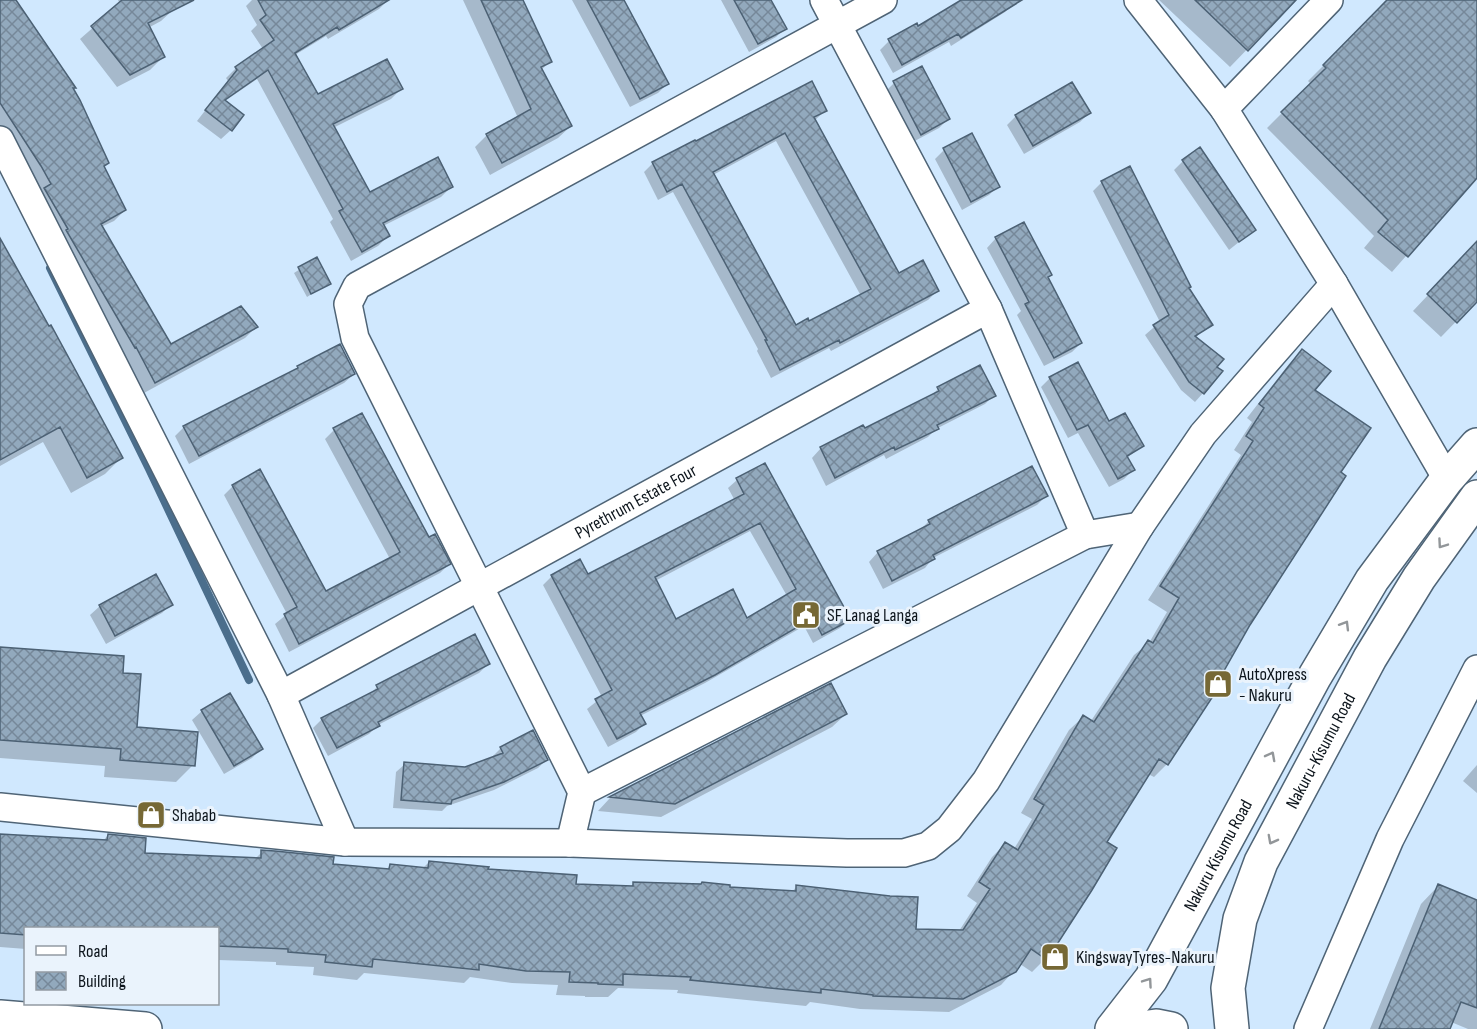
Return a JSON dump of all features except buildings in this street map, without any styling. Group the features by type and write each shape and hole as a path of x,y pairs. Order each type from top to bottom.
{"main road":[{"path":"1447,479 1477,445"},
{"name":"Nakuru Kisumu Road","path":"1112,1029 1151,979 1315,675 1372,580 1447,479"},
{"name":"Nakuru-Kisumu Road","path":"1232,1029 1228,988 1240,919 1261,862 1370,658 1419,578 1474,504"},
{"path":"0,1017 145,1029"},
{"path":"1134,1029 1156,1026 1171,1029"}],"street":[{"path":"824,0 988,309 1084,535"},
{"path":"570,843 582,792 355,338 348,304 357,286 883,0"},
{"path":"1138,0 1224,109 1335,284 1447,479"},
{"path":"1224,109 1329,0"},
{"path":"0,140 281,695 345,842"},
{"path":"0,807 345,842 570,843 847,854 904,853 928,846 950,829 986,781 1140,526 1203,434 1335,284"},
{"name":"Pyrethrum Estate Four","path":"281,695 988,309"},
{"path":"582,792 1084,535 1140,526"},
{"path":"1308,1029 1390,839 1477,669"}],"waterway":[{"path":"50,268 249,680"}],"place":[{"name":"SF Lanag Langa","path":"806,615"},
{"name":"AutoXpress - Nakuru","path":"1218,684"},
{"name":"Shabab","path":"151,815"},
{"name":"KingswayTyres-Nakuru","path":"1055,957"}]}
